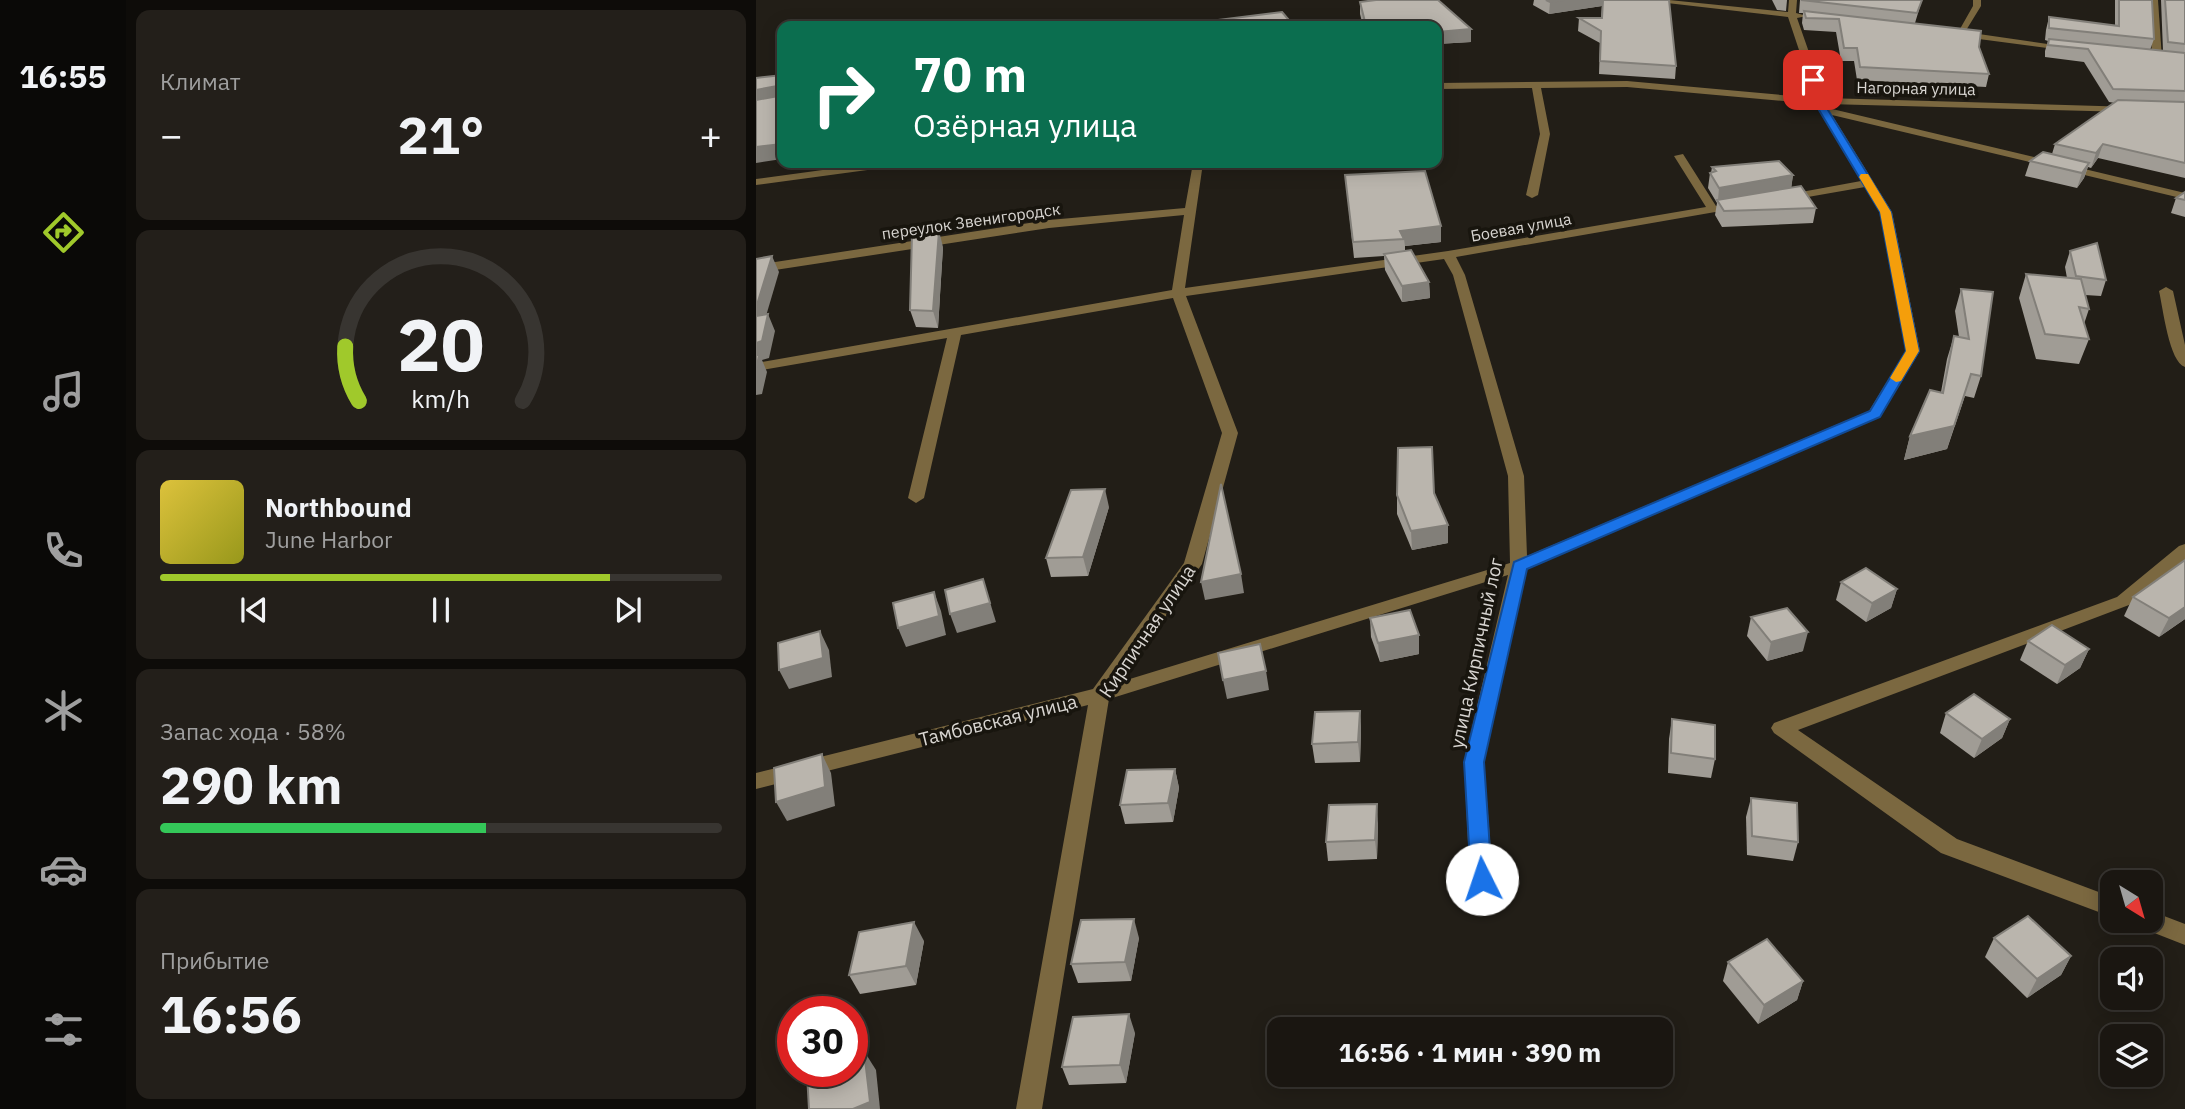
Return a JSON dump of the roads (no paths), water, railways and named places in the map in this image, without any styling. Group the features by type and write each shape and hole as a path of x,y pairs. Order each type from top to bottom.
{"street":[{"path":"1645,0 1818,18"},
{"path":"1792,15 1793,0"},
{"path":"1960,34 1977,6 1977,0"},
{"path":"2144,57 2162,59 2154,0"},
{"name":"Тамбовская улица","path":"756,781 1100,695 1520,566 1875,414 1913,351 1886,212 1822,105 1792,15"},
{"path":"1947,33 2078,49"},
{"name":"Нагорная улица","path":"1442,83 1627,84 1822,105 2144,109"},
{"path":"1532,195 1545,134 1536,85"},
{"path":"1822,105 2185,196"},
{"path":"1679,156 1713,210"},
{"path":"756,182 860,168"},
{"name":"Кирпичная улица","path":"1029,1109 1100,695 1193,564 1230,433 1178,293 1197,168"},
{"path":"1777,199 1868,183"},
{"name":"Боевая улица","path":"756,367 1178,293 1448,256 1752,203"},
{"name":"переулок Звенигородск","path":"756,269 1049,224 1191,211"},
{"name":"улица Кирпичный лог","path":"1448,256 1459,275 1516,476 1520,566 1474,762 1483,903"},
{"path":"2166,291 2176,340 2185,363"},
{"path":"916,498 955,332"},
{"path":"2100,903 1949,846 1781,728 2123,601 2185,550"},
{"path":"2163,926 2185,935"}]}
